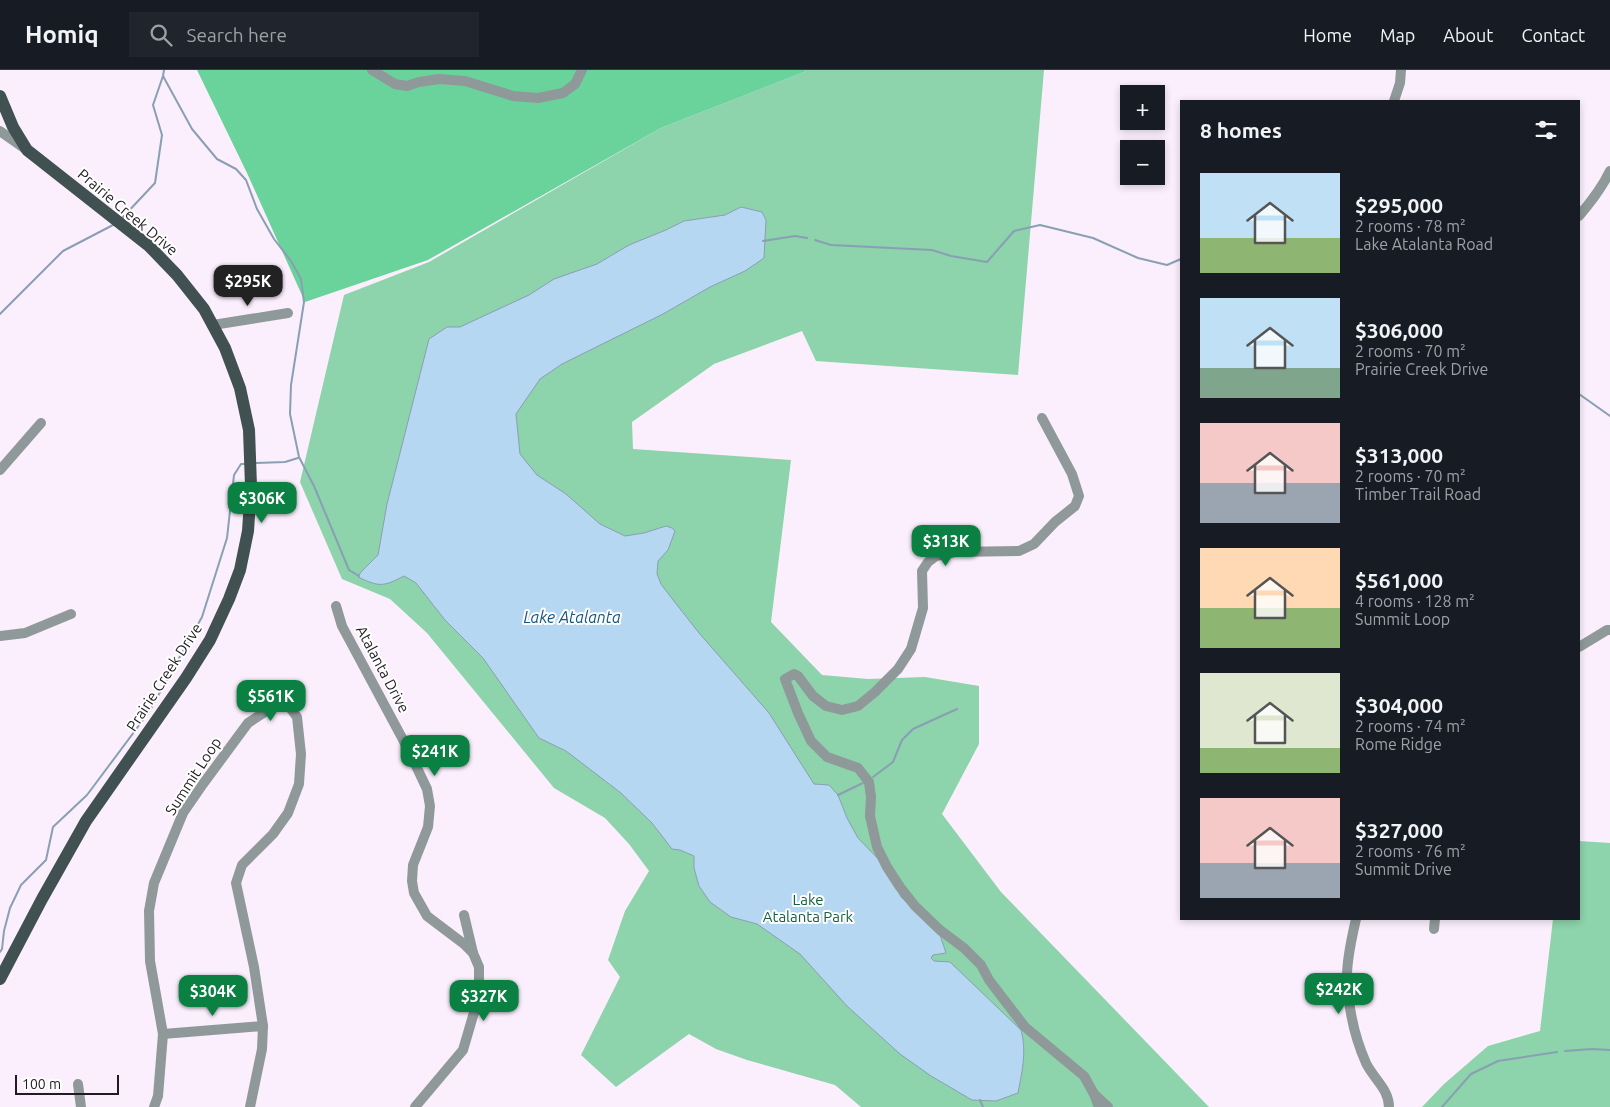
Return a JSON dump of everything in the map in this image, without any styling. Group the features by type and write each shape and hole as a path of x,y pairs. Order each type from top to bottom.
{"main road":[{"name":"Prairie Creek Drive","path":"0,96 13,126 27,150 149,246 177,275 204,309 225,348 240,388 249,430 251,486 248,531 240,570 210,640 186,678 86,821 0,979"}],"street":[{"path":"372,70 395,84 407,86 439,79 465,81 513,96 538,98 563,93 575,84 582,70"},
{"path":"1394,100 1400,83 1401,70"},
{"path":"0,131 27,150"},
{"path":"1580,215 1606,181 1610,170"},
{"path":"213,325 288,313"},
{"path":"1042,418 1072,474 1079,496 1075,506 1055,522 1034,544 1019,551 954,552 936,556 928,562 922,571 923,608 911,649 898,669 858,706 842,710 826,706 813,696 798,676 794,674 785,679 798,714 811,741 827,757 858,768 869,782 871,797 870,816 877,847 900,887 915,906 981,965 989,980 1024,1027 1084,1076 1099,1107"},
{"path":"0,470 41,423"},
{"name":"Atalanta Drive","path":"336,606 342,626 359,654 427,788 430,806 428,827 414,865 412,881 414,893 427,916 473,953"},
{"path":"0,636 25,633 71,614"},
{"path":"1580,646 1610,630"},
{"name":"Summit Loop","path":"154,1107 158,1096 164,1034 150,961 149,911 154,883 184,813 202,784 248,723 265,710 274,706 284,705 291,709 297,717 301,754 299,784 288,813 273,834 242,865 236,882 264,1026 262,1049 250,1107"},
{"path":"415,1107 463,1050 475,1009 479,985 479,967 473,953 464,915"},
{"path":"1356,920 1347,976 1350,1008 1356,1037 1367,1066 1383,1087 1389,1107"},
{"path":"164,1034 264,1026"},
{"path":"78,1084 81,1107"},
{"path":"1094,1094 1108,1107"}],"green space":[{"path":"197,70 805,70 661,128 428,260 305,302 247,173"},
{"name":"Lake Atalanta Park","path":"805,70 1044,70 1018,375 816,361 802,331 714,364 632,422 633,449 791,460 771,622 822,675 868,679 925,677 979,686 979,744 942,814 1001,892 1209,1107 861,1107 835,1085 747,1060 716,1049 689,1034 616,1087 581,1055 620,977 608,960 625,911 649,871 629,844 605,818 554,788 427,633 390,599 342,579 300,482 344,295 429,262 661,128"},
{"path":"1580,841 1610,843 1610,1107 1422,1107 1444,1084 1488,1046 1540,1031 1553,920 1580,920"}],"water":[{"name":"Lake Atalanta","path":"741,207 762,212 766,220 764,258 745,271 710,287 663,314 562,364 540,379 516,414 520,454 537,475 566,494 600,524 625,536 644,533 666,526 675,531 668,550 658,561 657,574 661,584 699,633 769,713 814,784 829,785 838,795 847,818 858,838 886,867 901,897 940,935 946,953 933,955 931,958 934,961 950,962 1021,1030 1024,1054 1018,1093 996,1101 972,1100 931,1076 900,1054 847,1006 800,954 757,924 731,917 710,902 699,886 694,868 694,856 672,849 652,823 621,793 566,751 539,738 483,658 445,620 416,583 404,576 386,584 371,583 358,577 378,555 387,504 429,339 447,327 460,327 529,295 554,279 597,264 629,245 684,221 725,215"}],"waterway":[{"path":"164,70 163,76 192,129 217,159 236,169 246,180 257,209 274,239 291,261 301,279 304,302 291,385 290,414 299,457 314,486 349,570 359,576"},
{"path":"123,217 155,183 162,135 153,105 163,76"},
{"path":"0,314 63,251 113,225"},
{"path":"815,240 831,245 932,250 951,256 987,262 1014,231 1040,225 1093,238 1138,258 1167,265 1180,259"},
{"path":"763,241 795,236 807,238"},
{"path":"1580,395 1610,416"},
{"path":"256,463 285,462 298,458"},
{"path":"0,952 10,908 21,885 46,860 53,827 87,795 149,712 202,617 227,538 234,475 241,464 244,464"},
{"path":"873,777 893,762 902,740 913,729 957,709"},
{"path":"838,795 863,783"},
{"path":"1565,1051 1610,1050"},
{"path":"1442,1107 1471,1074 1498,1061 1557,1052"},
{"path":"980,1100 983,1107"}]}
